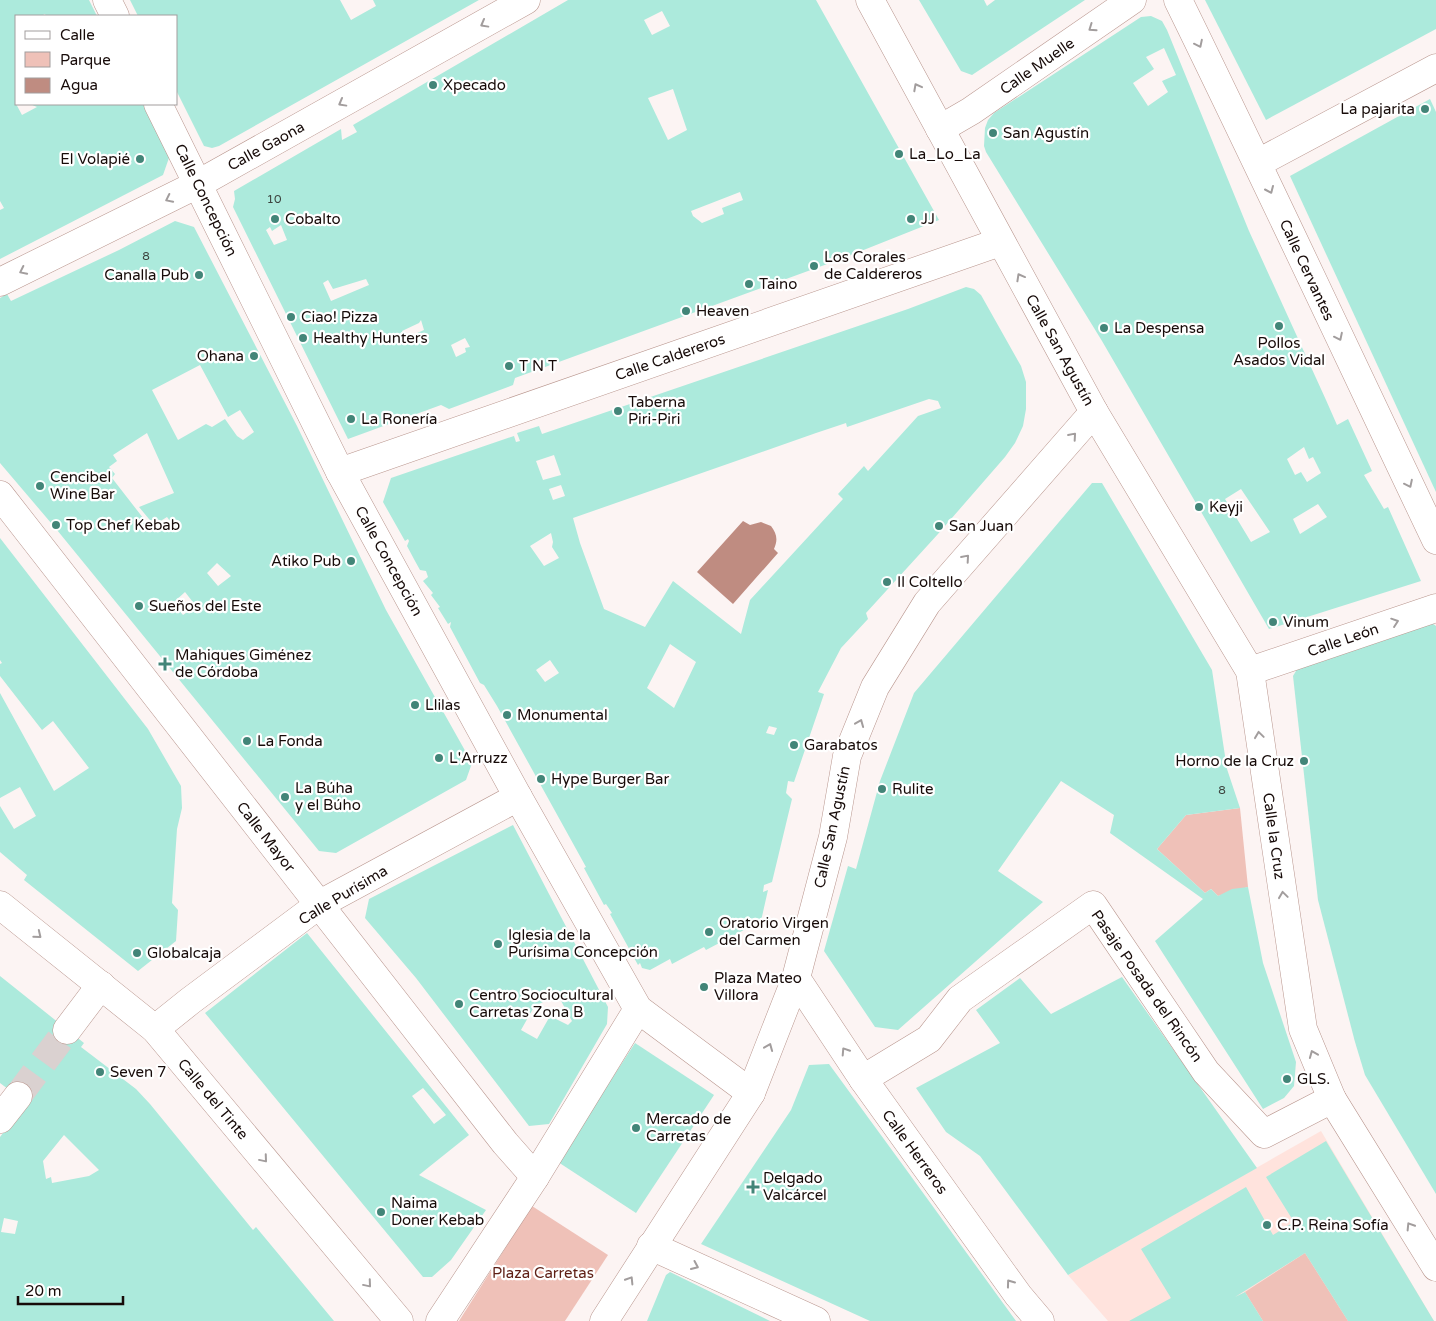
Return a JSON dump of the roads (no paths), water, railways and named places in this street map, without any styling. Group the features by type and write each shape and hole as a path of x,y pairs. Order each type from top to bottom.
{"street":[{"path":"107,0 114,15"},
{"name":"Calle Gaona","path":"0,282 198,184 526,0"},
{"name":"Calle San Agustín","path":"751,1093 796,978 833,837 847,756 875,687 927,603 1094,412 870,0"},
{"name":"Calle Muelle","path":"940,130 971,111 1132,0"},
{"name":"Calle Cervantes","path":"1178,0 1258,163 1436,540"},
{"path":"1258,163 1436,68"},
{"name":"Calle Concepción","path":"158,105 340,472 518,796 638,1009"},
{"name":"Calle Caldereros","path":"340,472 1000,242"},
{"name":"Calle la Cruz","path":"1094,412 1250,671 1303,1028 1332,1099 1436,1267"},
{"name":"Calle Mayor","path":"0,495 505,1143 535,1177"},
{"name":"Calle León","path":"1250,671 1436,608"},
{"name":"Calle Purísima","path":"155,1029 320,904 518,796"},
{"name":"Calle del Tinte","path":"0,904 155,1029 399,1321"},
{"name":"Pasaje Posada del Rincón","path":"863,1079 929,1039 960,999 1093,905 1206,1072 1264,1134 1332,1099"},
{"name":"Calle Herreros","path":"796,978 863,1079 1018,1295 1040,1321"},
{"path":"67,1030 101,985"},
{"path":"440,1321 535,1177 638,1009 751,1093 604,1321"},
{"path":"0,1119 18,1096"},
{"path":"651,1246 816,1321"}],"water":[{"path":"743,521 750,525 761,522 771,526 776,537 774,549 778,553 733,604 697,572"}],"tunnel":[{"path":"18,1096 67,1030"}],"place":[{"name":"Xpecado","path":"433,85"},
{"name":"La pajarita","path":"1425,109"},
{"name":"San Agustín","path":"993,133"},
{"name":"La_Lo_La","path":"899,154"},
{"name":"El Volapié","path":"140,159"},
{"name":"Cobalto","path":"275,219"},
{"name":"JJ","path":"911,219"},
{"name":"Los Corales de Caldereros","path":"814,266"},
{"name":"Canalla Pub","path":"199,275"},
{"name":"Taino","path":"749,284"},
{"name":"Heaven","path":"686,311"},
{"name":"Ciao! Pizza","path":"291,317"},
{"name":"Pollos Asados Vidal","path":"1279,326"},
{"name":"La Despensa","path":"1104,328"},
{"name":"Healthy Hunters","path":"303,338"},
{"name":"Ohana","path":"254,356"},
{"name":"T N T","path":"509,366"},
{"name":"Taberna Piri-Piri","path":"618,411"},
{"name":"La Ronería","path":"351,419"},
{"name":"Cencibel Wine Bar","path":"40,486"},
{"name":"Keyji","path":"1199,507"},
{"name":"Top Chef Kebab","path":"56,525"},
{"name":"San Juan","path":"939,526"},
{"name":"Atiko Pub","path":"351,561"},
{"name":"Il Coltello","path":"887,582"},
{"name":"Sueños del Este","path":"139,606"},
{"name":"Vinum","path":"1273,622"},
{"name":"Mahiques Giménez de Córdoba","path":"165,664"},
{"name":"Llilas","path":"415,705"},
{"name":"Monumental","path":"507,715"},
{"name":"La Fonda","path":"247,741"},
{"name":"Garabatos","path":"794,745"},
{"name":"L'Arruzz","path":"439,758"},
{"name":"Horno de la Cruz","path":"1304,761"},
{"name":"Hype Burger Bar","path":"541,779"},
{"name":"Rulite","path":"882,789"},
{"name":"La Búha y el Búho","path":"285,797"},
{"name":"Oratorio Virgen del Carmen","path":"709,932"},
{"name":"Iglesia de la Purísima Concepción","path":"498,944"},
{"name":"Globalcaja","path":"137,953"},
{"name":"Plaza Mateo Villora","path":"704,987"},
{"name":"Centro Sociocultural Carretas Zona B","path":"459,1004"},
{"name":"Seven 7","path":"100,1072"},
{"name":"GLS.","path":"1287,1079"},
{"name":"Mercado de Carretas","path":"636,1128"},
{"name":"Delgado Valcárcel","path":"753,1187"},
{"name":"Naima Doner Kebab","path":"381,1212"},
{"name":"C.P. Reina Sofía","path":"1267,1225"}],"park label":[{"name":"Plaza Carretas","path":"543,1273"}]}
